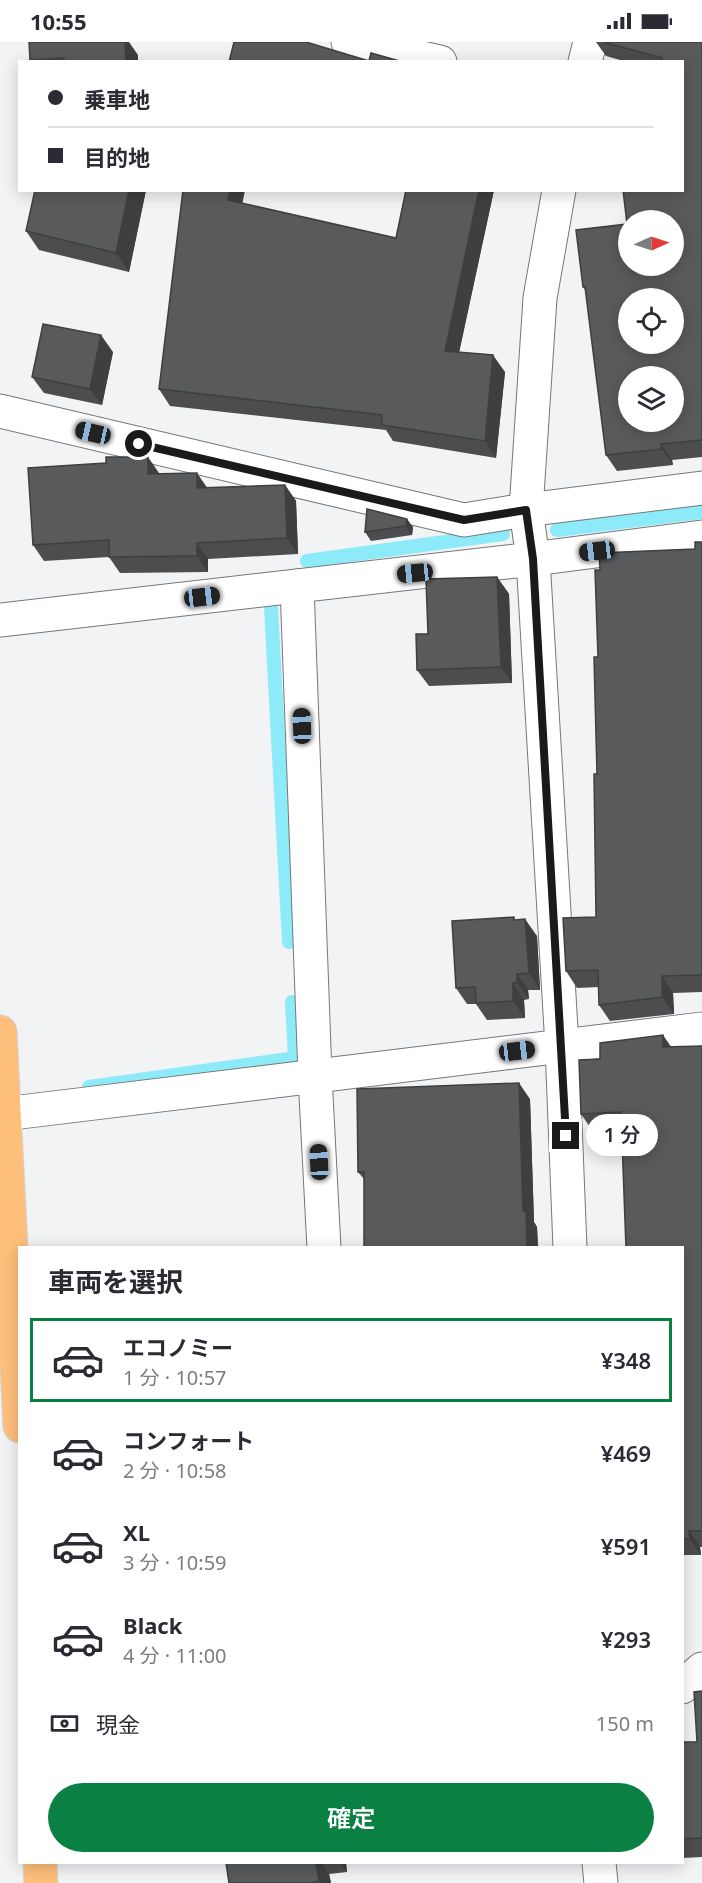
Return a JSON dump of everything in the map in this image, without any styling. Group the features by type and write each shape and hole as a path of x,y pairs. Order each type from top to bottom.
{"main road":[{"path":"0,1032 18,1387"},
{"path":"40,1864 41,1883"}],"street":[{"path":"348,42 431,60"},
{"path":"586,60 590,42"},
{"path":"559,192 540,298 526,510 533,559 562,1046 570,1246"},
{"path":"0,411 464,520 702,488"},
{"path":"0,620 533,559 702,537"},
{"path":"297,586 315,1076 324,1246"},
{"path":"4,1114 702,1029"},
{"path":"684,1685 702,1669"},
{"path":"600,1864 601,1883"}],"building":[{"path":"29,42 125,42 126,60 64,60 64,58 30,60"},
{"path":"234,42 306,42 366,60 230,60"},
{"path":"603,42 702,42 702,440 661,444 662,449 606,455 576,230 618,225 618,276 684,276 684,210 625,210 623,192 684,192 684,60 662,60 662,58"},
{"path":"371,53 396,60 369,60"},
{"path":"35,192 129,192 116,253 26,231"},
{"path":"183,192 230,192 228,200 396,238 406,192 479,192 445,351 493,355 485,441 382,425 382,415 159,389"},
{"path":"43,324 101,335 90,389 32,377"},
{"path":"106,457 148,457 148,474 197,473 197,488 285,485 287,538 197,543 197,556 109,557 109,540 33,545 28,468 106,463"},
{"path":"367,509 407,519 406,526 365,532"},
{"path":"695,542 702,542 702,975 662,976 662,997 599,1005 598,970 566,971 563,918 596,917 594,774 597,774 594,657 598,657 595,570 600,570 599,553 695,549"},
{"path":"497,577 501,667 417,670 416,634 428,634 426,579"},
{"path":"514,917 514,920 525,919 529,973 517,974 517,983 513,983 513,1001 476,1003 475,987 456,988 452,921"},
{"path":"663,1035 663,1047 702,1046 702,1531 689,1531 690,1539 684,1539 684,1246 626,1246 621,1112 581,1114 579,1060 600,1059 600,1043"},
{"path":"519,1083 523,1211 526,1211 527,1246 364,1246 364,1172 358,1172 357,1089"},
{"path":"702,1691 702,1838 684,1839 684,1742 697,1742 694,1692"},
{"path":"226,1864 316,1864 319,1881 311,1883 229,1883"}],"waterway":[{"path":"557,530 702,512"},
{"path":"307,561 503,534"},
{"path":"271,607 289,942"},
{"path":"89,1087 295,1058 292,1002"}],"route":[{"path":"139,444 464,520 526,510 533,559 566,1136"}]}
